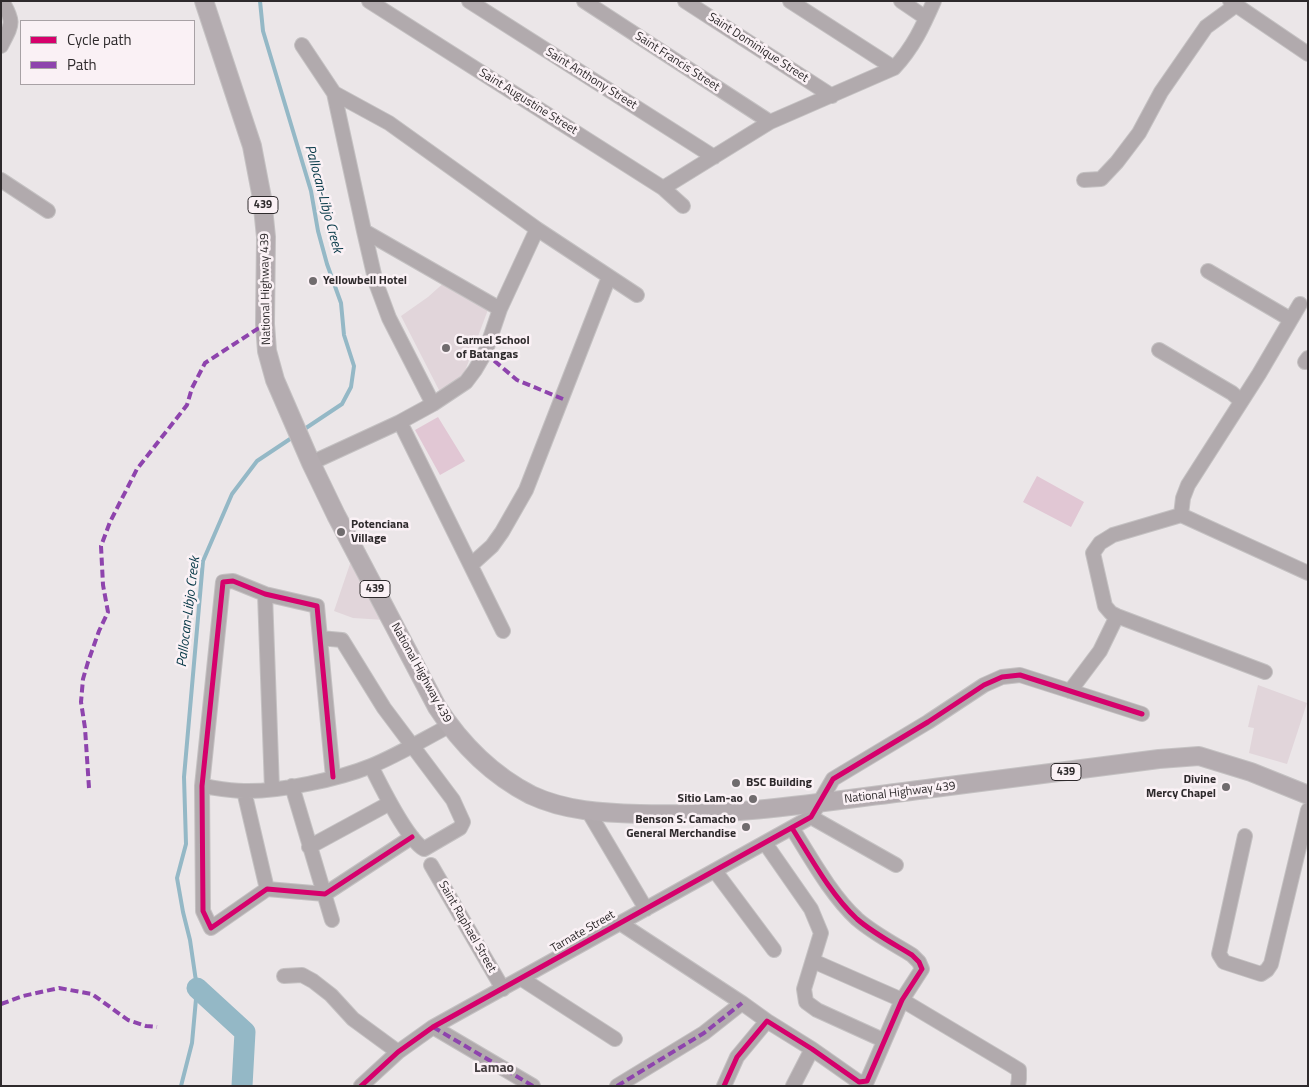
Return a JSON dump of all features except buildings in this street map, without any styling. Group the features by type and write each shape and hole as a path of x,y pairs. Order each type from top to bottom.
{"main road":[{"name":"National Highway 439","path":"204,1 252,146 262,198 266,237 265,324 267,351 275,380 308,456 392,624 437,707 450,726 483,762 506,780 532,795 568,807 588,811 679,815 737,813 815,810 1159,759 1199,756 1251,772 1308,794"}],"street":[{"path":"1,46 9,30 11,17 2,1"},
{"name":"Saint Augustine Street","path":"369,1 664,188 684,206"},
{"name":"Saint Anthony Street","path":"469,1 714,157"},
{"name":"Saint Francis Street","path":"584,1 770,122"},
{"name":"Saint Dominique Street","path":"685,1 832,96"},
{"path":"790,1 894,68"},
{"path":"901,1 926,18"},
{"path":"664,188 770,122 894,68 906,56 914,43 934,1"},
{"path":"1084,180 1100,178 1117,162 1139,133 1161,92 1206,27 1233,3 1308,54"},
{"path":"302,45 334,93 376,283 389,318 434,404"},
{"path":"334,93 389,122 537,229 637,295"},
{"path":"1,180 48,211"},
{"path":"308,456 400,422 434,404 466,382 485,353 500,309 537,229"},
{"path":"364,231 500,309"},
{"path":"1208,271 1290,319"},
{"path":"472,565 492,546 526,490 609,277"},
{"path":"1181,515 1188,486 1300,304"},
{"path":"1159,350 1232,393 1241,401"},
{"path":"400,422 503,631"},
{"path":"1265,672 1111,613 1105,606 1093,553 1100,543 1113,535 1181,515 1308,573"},
{"path":"333,777 317,606 265,594 233,581 223,582 202,786 204,910 211,928 267,889 325,894 412,837"},
{"path":"265,594 272,789"},
{"path":"1070,691 1100,651 1117,616"},
{"path":"320,638 342,640 384,708 414,745 453,800 463,822 460,828 424,849 416,845 390,803 371,766"},
{"path":"896,865 815,810 833,779 993,681 1007,676 1020,675 1142,714"},
{"path":"202,786 244,791 292,786 333,777 371,766 450,726"},
{"path":"292,786 332,920"},
{"path":"244,791 267,889"},
{"path":"309,847 390,803"},
{"name":"Tarnate Street","path":"361,1086 398,1052 433,1028 792,828 815,810"},
{"path":"1245,836 1219,954 1224,962 1260,974 1267,970 1271,964 1308,810"},
{"path":"588,811 646,909"},
{"path":"620,923 860,1082 867,1081 883,1040 902,1000 922,969 919,962 912,955 859,921 851,913 826,881 792,828"},
{"path":"765,843 811,909 821,933 804,989 806,1002 817,1010 883,1040"},
{"name":"Saint Raphael Street","path":"431,865 503,989"},
{"path":"715,871 774,950"},
{"path":"813,961 902,1000 1019,1070 1018,1086"},
{"path":"284,976 302,975 313,980 331,995 353,1018 398,1052"},
{"path":"522,979 615,1039"},
{"path":"618,1086 704,1033 742,1003"},
{"path":"724,1086 737,1057 767,1021"},
{"path":"433,1028 533,1086"},
{"path":"793,1086 812,1049"}],"shaded area":[{"name":"Carmel School of Batangas","path":"447,280 489,307 462,379 440,392 401,316 428,297"},
{"path":"438,417 465,461 440,475 415,430"},
{"path":"1037,476 1084,502 1071,527 1023,502"},
{"path":"351,561 385,620 353,618 334,611"},
{"path":"1258,685 1307,703 1287,764 1249,753 1254,728 1248,727"}],"waterway":[{"name":"Pallocan-Libjo Creek","path":"260,1 263,31 311,191 318,231 341,303 344,335 354,366 351,387 342,404 303,430"},
{"name":"Pallocan-Libjo Creek","path":"181,1086 192,1043 197,988 190,940 177,878 186,844 184,777 203,561 232,494 257,461 293,437"},
{"path":"197,988 245,1032 242,1086"}],"marked path":[{"path":"89,788 85,728 81,702 83,679 88,662 108,612 103,585 101,546 110,522 137,469 187,405 192,388 205,363 265,324"},
{"path":"485,353 517,380 563,399"},
{"path":"1,1004 23,996 59,988 92,994 128,1020 146,1026 157,1027"},
{"path":"617,1086 704,1033 742,1003"},
{"path":"433,1027 533,1086"}],"cycle path":[{"path":"333,777 317,606 265,594 233,581 223,582 202,786 203,911 211,928 267,889 325,894 412,837"},
{"path":"361,1086 398,1052 433,1027 811,817 833,779 928,722 984,685 1002,677 1020,675 1142,714"},
{"path":"724,1086 737,1057 767,1021 812,1049 859,1082 867,1081 902,1000 922,969 919,962 912,955 857,919 822,876 792,828"}],"place":[{"name":"Yellowbell Hotel","path":"313,281"},
{"name":"Carmel School of Batangas","path":"446,348"},
{"name":"Potenciana Village","path":"341,532"},
{"name":"BSC Building","path":"736,783"},
{"name":"Divine Mercy Chapel","path":"1226,787"},
{"name":"Sitio Lam-ao","path":"753,799"},
{"name":"Benson S. Camacho General Merchandise","path":"746,827"}],"district":[{"name":"Lamao","path":"494,1069"}]}
